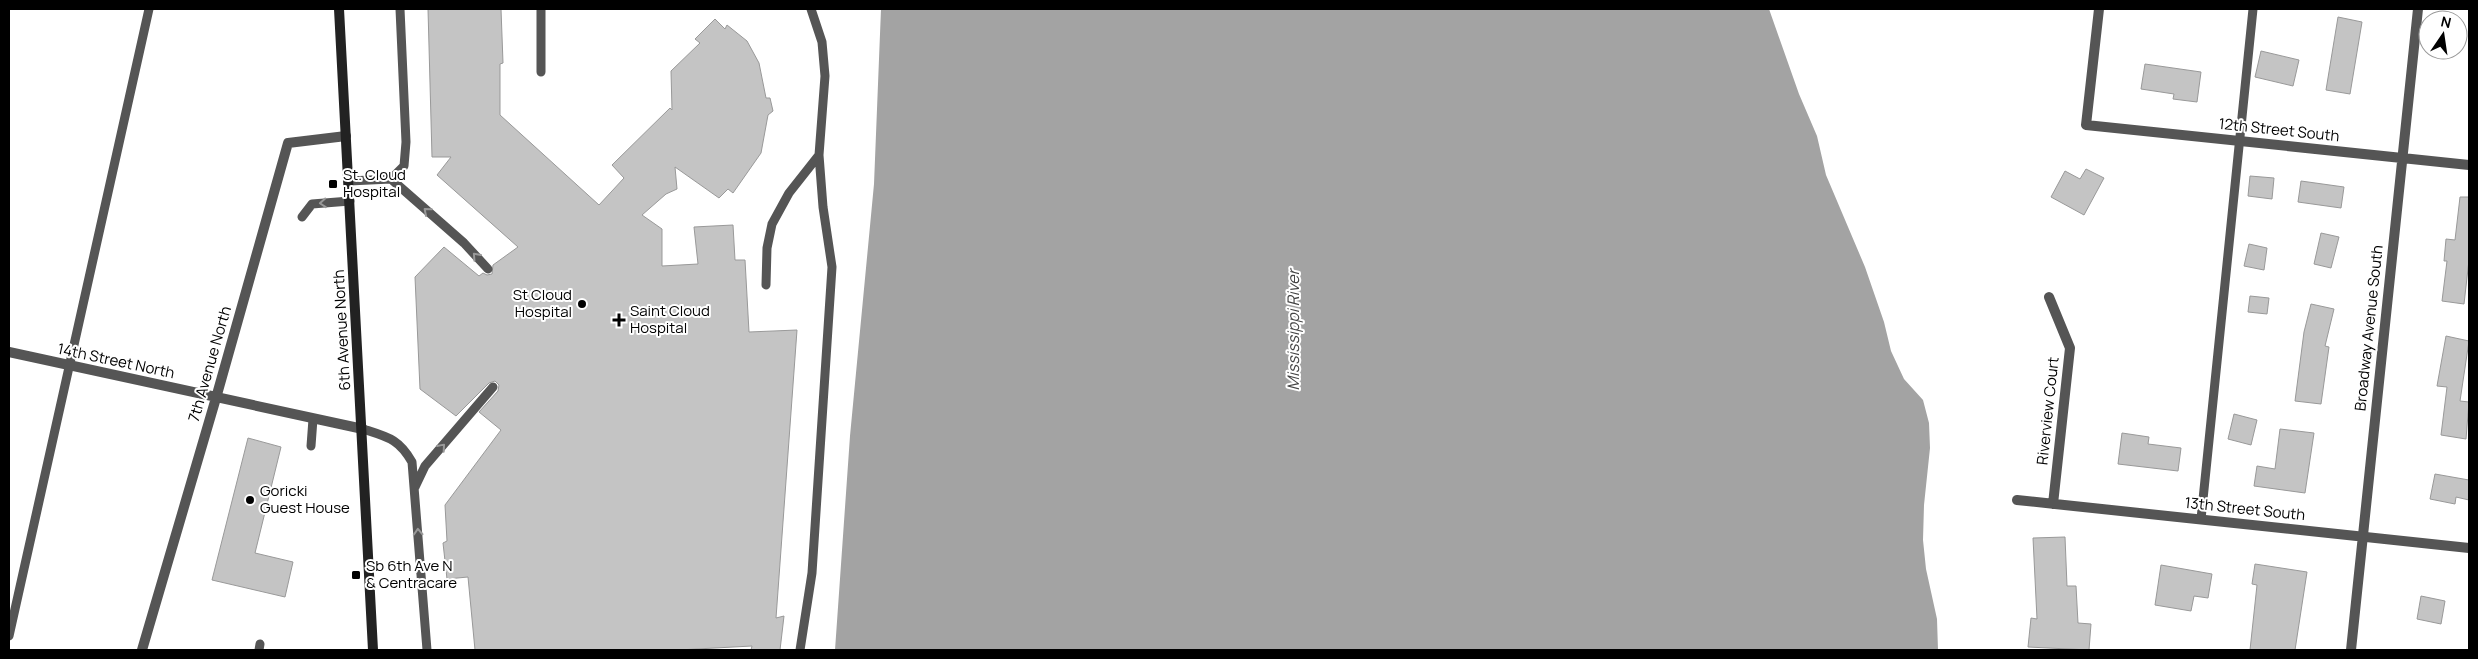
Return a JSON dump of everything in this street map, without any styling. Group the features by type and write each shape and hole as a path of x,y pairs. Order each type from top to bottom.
{"street":[{"name":"6th Avenue North","path":"339,9 363,429 373,650"},
{"name":"12th Street South","path":"2099,9 2086,125 2469,165"},
{"name":"Broadway Avenue South","path":"2351,650 2418,9"},
{"name":"7th Avenue North","path":"142,650 288,143 346,136"},
{"name":"Riverview Court","path":"2049,297 2070,348 2053,504"},
{"name":"14th Street North","path":"9,352 363,429"},
{"name":"13th Street South","path":"2017,500 2469,548"}],"lane":[{"path":"9,636 149,9"},
{"path":"349,181 391,179 404,166 406,142 400,9"},
{"path":"542,9 542,72"},
{"path":"800,650 812,573 832,267 823,207 819,155 825,76 822,42 811,9"},
{"path":"2201,519 2238,141 2253,9"},
{"path":"766,285 766,248 772,224 790,193 819,155"},
{"path":"391,179 464,243 488,269"},
{"path":"302,217 312,204 350,201"},
{"path":"415,487 425,466 493,387"},
{"path":"311,446 313,419"},
{"path":"363,429 384,436 403,446 412,462 426,650"}],"water":[{"name":"Mississippi River","path":"881,9 1769,9 1799,94 1817,136 1826,175 1865,267 1884,322 1891,351 1904,379 1923,400 1929,423 1930,448 1924,505 1923,540 1926,569 1937,619 1938,650 835,650 850,436 874,184"}],"building":[{"name":"St Cloud Hospital","path":"428,9 501,9 503,63 500,64 500,115 599,205 624,178 612,165 670,108 672,110 671,71 700,43 695,39 715,19 725,29 727,25 747,41 759,63 766,98 770,98 773,111 768,115 761,153 733,193 728,189 719,198 675,167 677,189 666,194 642,215 662,229 662,266 698,264 694,227 733,225 735,260 745,260 749,332 797,330 776,618 784,616 780,650 751,650 752,646 678,650 475,650 468,577 447,579 443,543 447,541 445,505 501,430 479,412 498,391 499,385 495,381 489,383 456,416 420,389 415,277 444,247 479,276 483,273 487,275 492,274 493,265 518,247 437,175 451,157 432,157"},
{"path":"2338,17 2362,22 2350,94 2326,90"},
{"path":"2261,51 2299,60 2293,86 2255,77"},
{"path":"2145,64 2201,72 2197,102 2173,99 2174,94 2141,89"},
{"path":"2086,169 2104,178 2084,215 2051,197 2065,171 2080,179"},
{"path":"2250,176 2274,178 2272,199 2248,196"},
{"path":"2301,181 2344,187 2341,208 2298,202"},
{"path":"2460,197 2469,197 2469,260 2464,304 2442,301 2447,261 2444,261 2446,239 2455,240"},
{"path":"2321,233 2339,237 2331,268 2314,264"},
{"path":"2249,244 2267,248 2264,270 2244,266"},
{"path":"2250,296 2269,298 2267,314 2248,312"},
{"path":"2311,304 2334,309 2325,346 2329,347 2321,404 2295,401 2304,332"},
{"path":"2446,336 2469,341 2460,401 2469,402 2466,439 2441,435 2447,387 2437,386"},
{"path":"2234,414 2257,420 2251,445 2228,439"},
{"path":"2280,429 2314,433 2305,493 2254,486 2257,466 2275,469"},
{"path":"2122,433 2149,437 2148,444 2181,448 2178,471 2118,464"},
{"name":"Goricki Guest House","path":"248,438 281,447 255,553 293,562 285,597 212,580"},
{"path":"2435,474 2469,480 2469,500 2456,497 2455,504 2430,499"},
{"path":"2065,537 2067,586 2076,586 2078,623 2091,624 2089,650 2028,647 2031,618 2037,619 2033,538"},
{"path":"2255,564 2307,572 2295,650 2250,650 2257,585 2252,584"},
{"path":"2161,565 2212,574 2208,598 2194,596 2191,611 2155,605"},
{"path":"2421,596 2445,601 2441,624 2417,619"}],"place":[{"name":"St. Cloud Hospital","path":"333,184"},
{"name":"St Cloud Hospital","path":"582,304"},
{"name":"Saint Cloud Hospital","path":"619,320"},
{"name":"Goricki Guest House","path":"250,500"},
{"name":"Sb 6th Ave N & Centracare","path":"356,575"}]}
